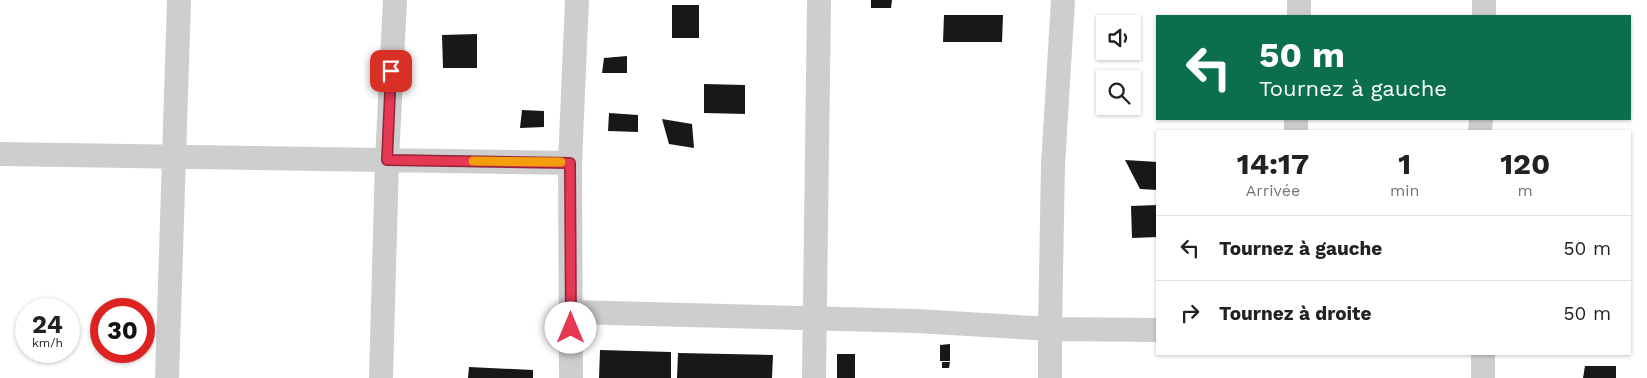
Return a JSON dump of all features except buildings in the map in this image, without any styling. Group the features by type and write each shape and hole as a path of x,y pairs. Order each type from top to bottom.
{"street":[{"path":"167,378 179,0"},
{"path":"381,378 387,160 395,0"},
{"path":"571,378 570,163 577,0"},
{"path":"814,378 819,0"},
{"path":"1050,378 1053,165 1063,0"},
{"path":"1299,0 1299,15"},
{"path":"1484,0 1484,15"},
{"path":"0,154 570,163"},
{"path":"571,312 816,320 917,321 1050,330 1156,330"},
{"path":"1483,355 1483,378"}],"slow traffic":[{"path":"473,161 561,162"}],"route":[{"path":"391,71 387,160 570,163 571,328"}]}
